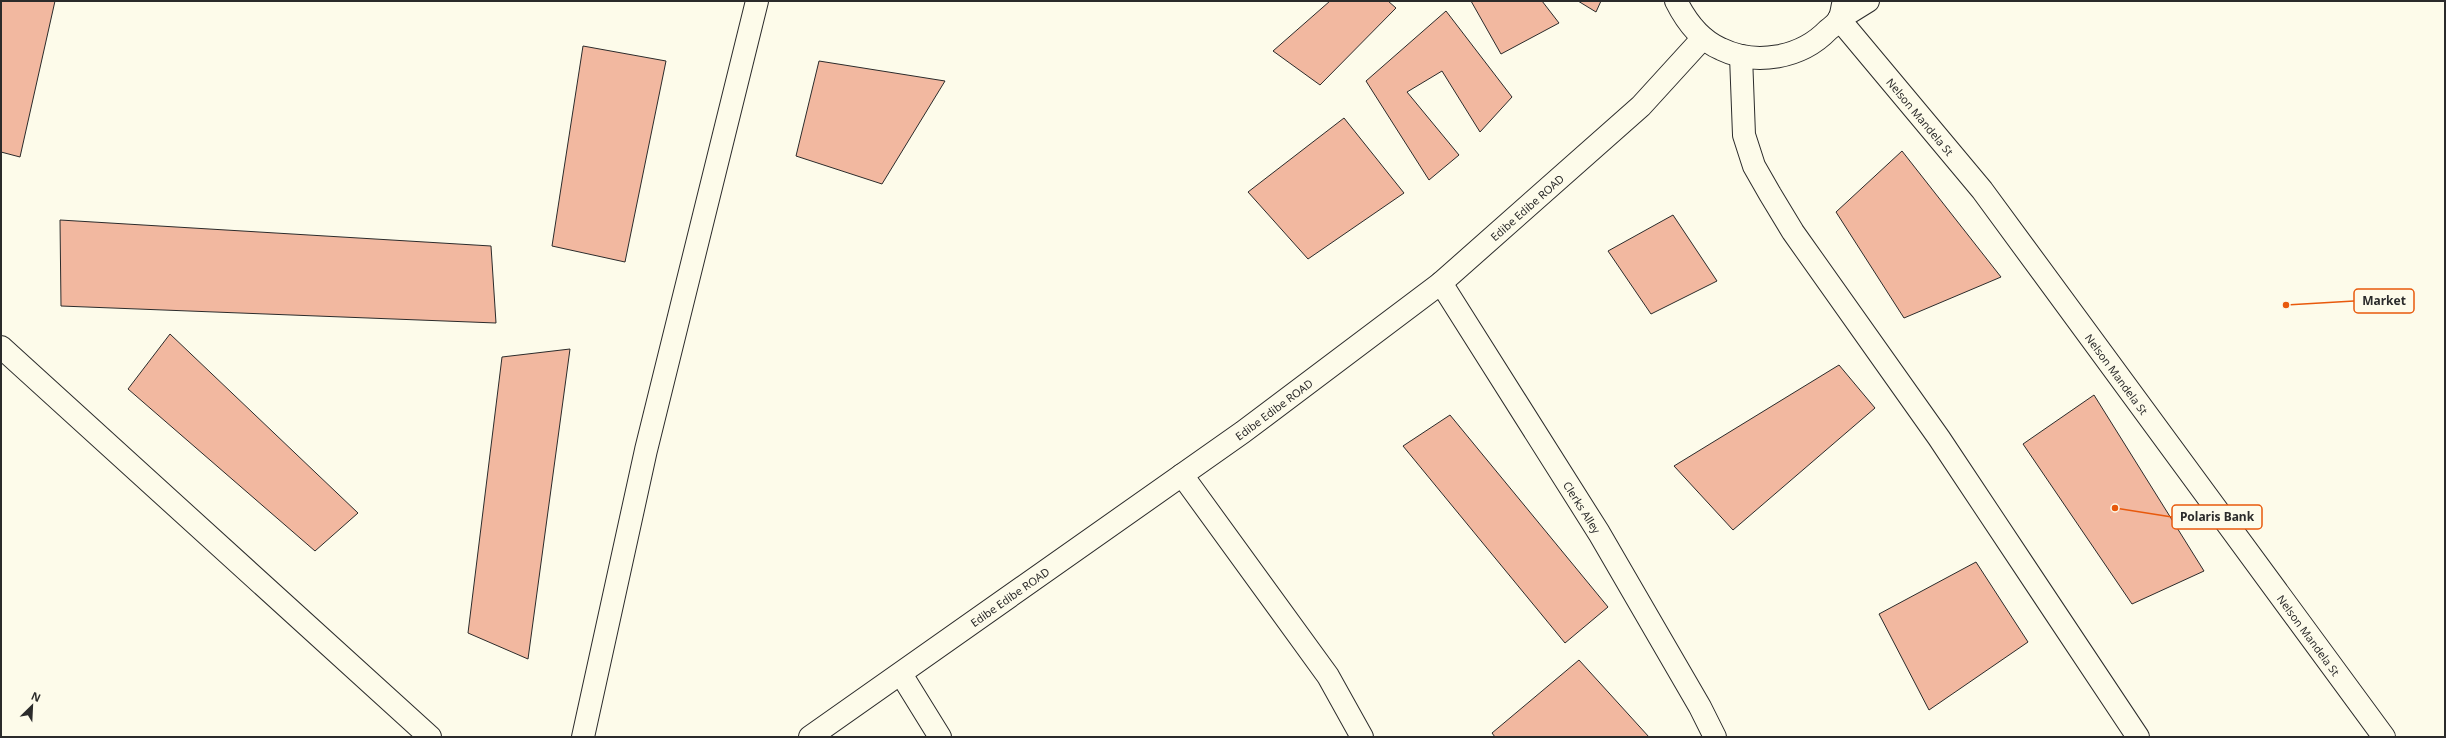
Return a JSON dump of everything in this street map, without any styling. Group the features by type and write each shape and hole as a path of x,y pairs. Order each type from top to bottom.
{"street":[{"path":"583,737 646,450 757,1"},
{"path":"1676,1 1683,16 1703,38 1721,49 1741,56 1768,58 1796,52 1820,39 1841,10 1868,1"},
{"name":"Nelson Mandela St","path":"1841,10 1982,190 2384,737"},
{"name":"Edibe Edibe ROAD","path":"810,737 1182,474 1441,283 1641,106 1703,38"},
{"path":"1741,56 1744,135 1754,166 1770,194 1793,232 1944,445 2138,737"},
{"name":"Clerks Alley","path":"1441,283 1599,533 1700,707 1715,737"},
{"path":"1,347 430,737"},
{"path":"1182,474 1328,676 1362,737"},
{"path":"901,674 940,737"}],"building":[{"path":"1,1 55,1 20,157 1,152"},
{"path":"1330,1 1388,1 1396,8 1320,85 1273,51"},
{"path":"1471,1 1542,1 1559,23 1501,54"},
{"path":"1578,1 1601,1 1596,12"},
{"path":"1446,11 1512,97 1480,132 1442,71 1407,92 1459,155 1429,180 1366,81"},
{"path":"583,46 666,61 625,262 552,246"},
{"path":"819,61 945,81 882,184 796,156"},
{"path":"1344,118 1404,193 1308,259 1248,192"},
{"path":"1902,151 2001,277 1904,318 1836,212"},
{"path":"1673,215 1717,281 1651,314 1608,251"},
{"path":"60,220 491,246 496,323 61,306"},
{"path":"170,334 358,513 315,551 128,389"},
{"path":"570,349 528,659 468,633 502,357"},
{"path":"1839,365 1875,408 1733,530 1674,466"},
{"path":"2094,395 2204,571 2132,604 2023,444"},
{"path":"1450,415 1608,607 1565,643 1403,446"},
{"path":"1976,562 2028,642 1929,710 1879,614"},
{"path":"1579,660 1649,737 1495,737 1492,733"}],"place":[{"name":"Market","path":"2286,305"},
{"name":"Polaris Bank","path":"2115,508"}]}
